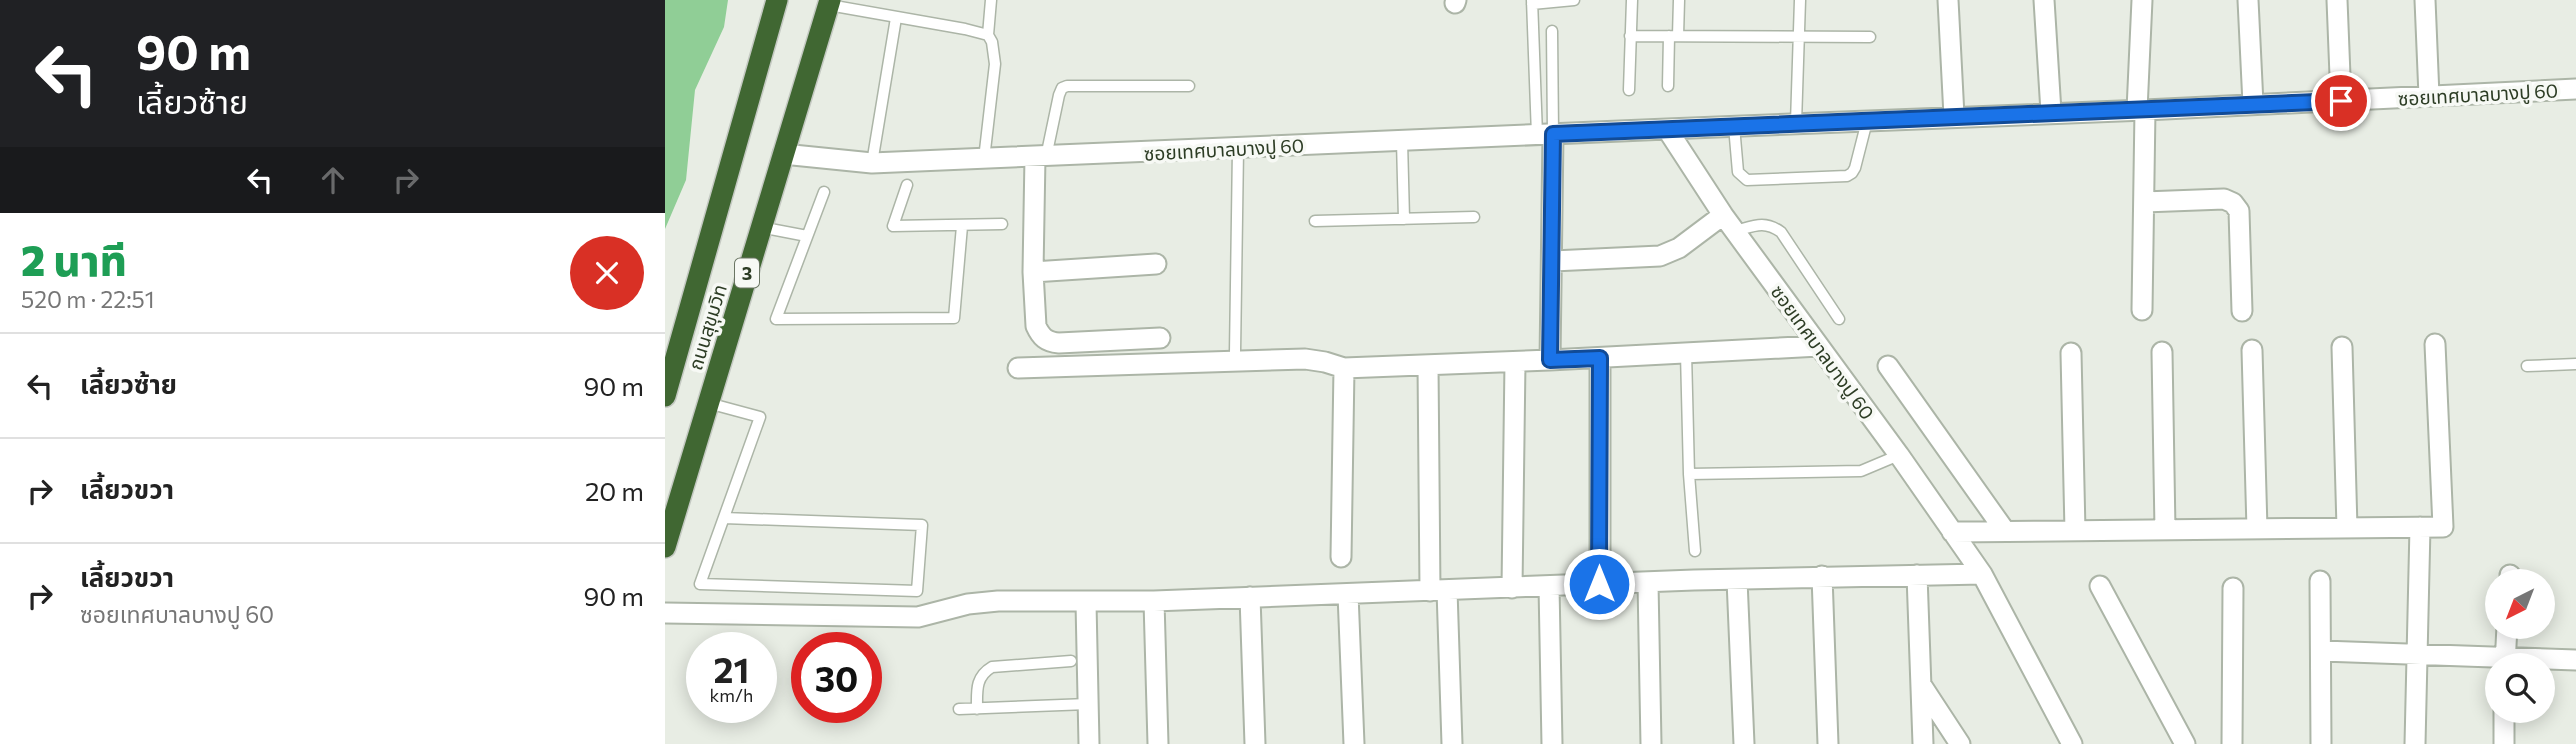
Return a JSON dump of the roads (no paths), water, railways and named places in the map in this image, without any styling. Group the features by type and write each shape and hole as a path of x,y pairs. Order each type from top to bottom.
{"highway":[{"name":"ถนนสุขุมวิท","path":"665,396 777,0"},
{"name":"ถนนสุขุมวิท","path":"665,547 829,2"}],"street":[{"path":"1948,0 1954,116"},
{"path":"2044,0 2051,112"},
{"path":"2142,0 2143,310"},
{"path":"2248,0 2253,104"},
{"path":"2337,0 2341,101"},
{"path":"2425,0 2429,96"},
{"name":"ซอยเทศบาลบางปู 60","path":"783,154 872,163 1041,157 2576,89"},
{"name":"ซอยเทศบาลบางปู 60","path":"1667,129 1729,223 1899,455 1982,574 2072,744"},
{"path":"1545,135 1553,261 1550,360"},
{"path":"1041,157 1033,272 1036,326 1042,337 1049,342 1160,338"},
{"path":"2144,202 2224,199 2233,203 2239,211 2242,311"},
{"path":"1553,261 1660,256 1729,223"},
{"path":"1033,272 1156,264"},
{"path":"1952,532 2443,527 2435,344"},
{"path":"1018,368 1305,359 1344,368 1819,346"},
{"path":"2342,346 2347,528"},
{"path":"2252,350 2257,529"},
{"path":"2162,352 2165,530"},
{"path":"2071,353 2075,531"},
{"path":"1599,584 1600,358"},
{"path":"1512,588 1515,362"},
{"path":"1427,365 1438,590 1452,744"},
{"path":"1888,366 2005,531"},
{"path":"1341,557 1344,368"},
{"path":"2415,744 2420,527"},
{"path":"665,613 918,617 968,604 998,601 1086,603 1822,576 1982,574"},
{"path":"1917,575 1923,744"},
{"path":"1822,576 1828,744"},
{"path":"1737,580 1744,744"},
{"path":"2320,581 2321,744"},
{"path":"1648,583 1651,744"},
{"path":"1549,586 1552,744"},
{"path":"2100,586 2185,744"},
{"path":"2232,744 2233,588"},
{"path":"1348,594 1354,744"},
{"path":"1250,597 1255,744"},
{"path":"1154,601 1158,744"},
{"path":"1086,603 1089,744"},
{"path":"2322,650 2485,660"},
{"path":"2555,660 2576,660"},
{"path":"1922,686 1960,744"},
{"path":"2504,723 2504,744"}],"lane":[{"path":"984,159 995,64 992,42 988,35 991,0"},
{"path":"1545,135 1532,2 1574,0"},
{"path":"1629,90 1632,0"},
{"path":"1668,86 1679,0"},
{"path":"1796,123 1800,0"},
{"path":"829,2 988,35"},
{"path":"872,163 897,18"},
{"path":"1545,135 1552,31"},
{"path":"1630,36 1870,37"},
{"path":"1041,157 1062,88 1189,86"},
{"path":"1734,126 1736,162 1741,177 1748,180 1847,176 1855,168 1867,120"},
{"path":"1402,141 1404,219"},
{"path":"1235,353 1238,149"},
{"path":"907,185 893,226 1002,224"},
{"path":"824,192 776,319 954,318 962,226"},
{"path":"1315,221 1474,217"},
{"path":"1729,223 1771,225 1781,232 1839,318"},
{"path":"760,227 807,236"},
{"path":"1685,353 1689,474 1695,551"},
{"path":"2527,366 2576,364"},
{"path":"708,402 760,417 700,584 917,591 922,526 724,518"},
{"path":"1689,474 1861,471 1899,455"},
{"path":"977,709 978,681 984,672 992,667 1071,661"},
{"path":"959,709 1088,704"}]}
